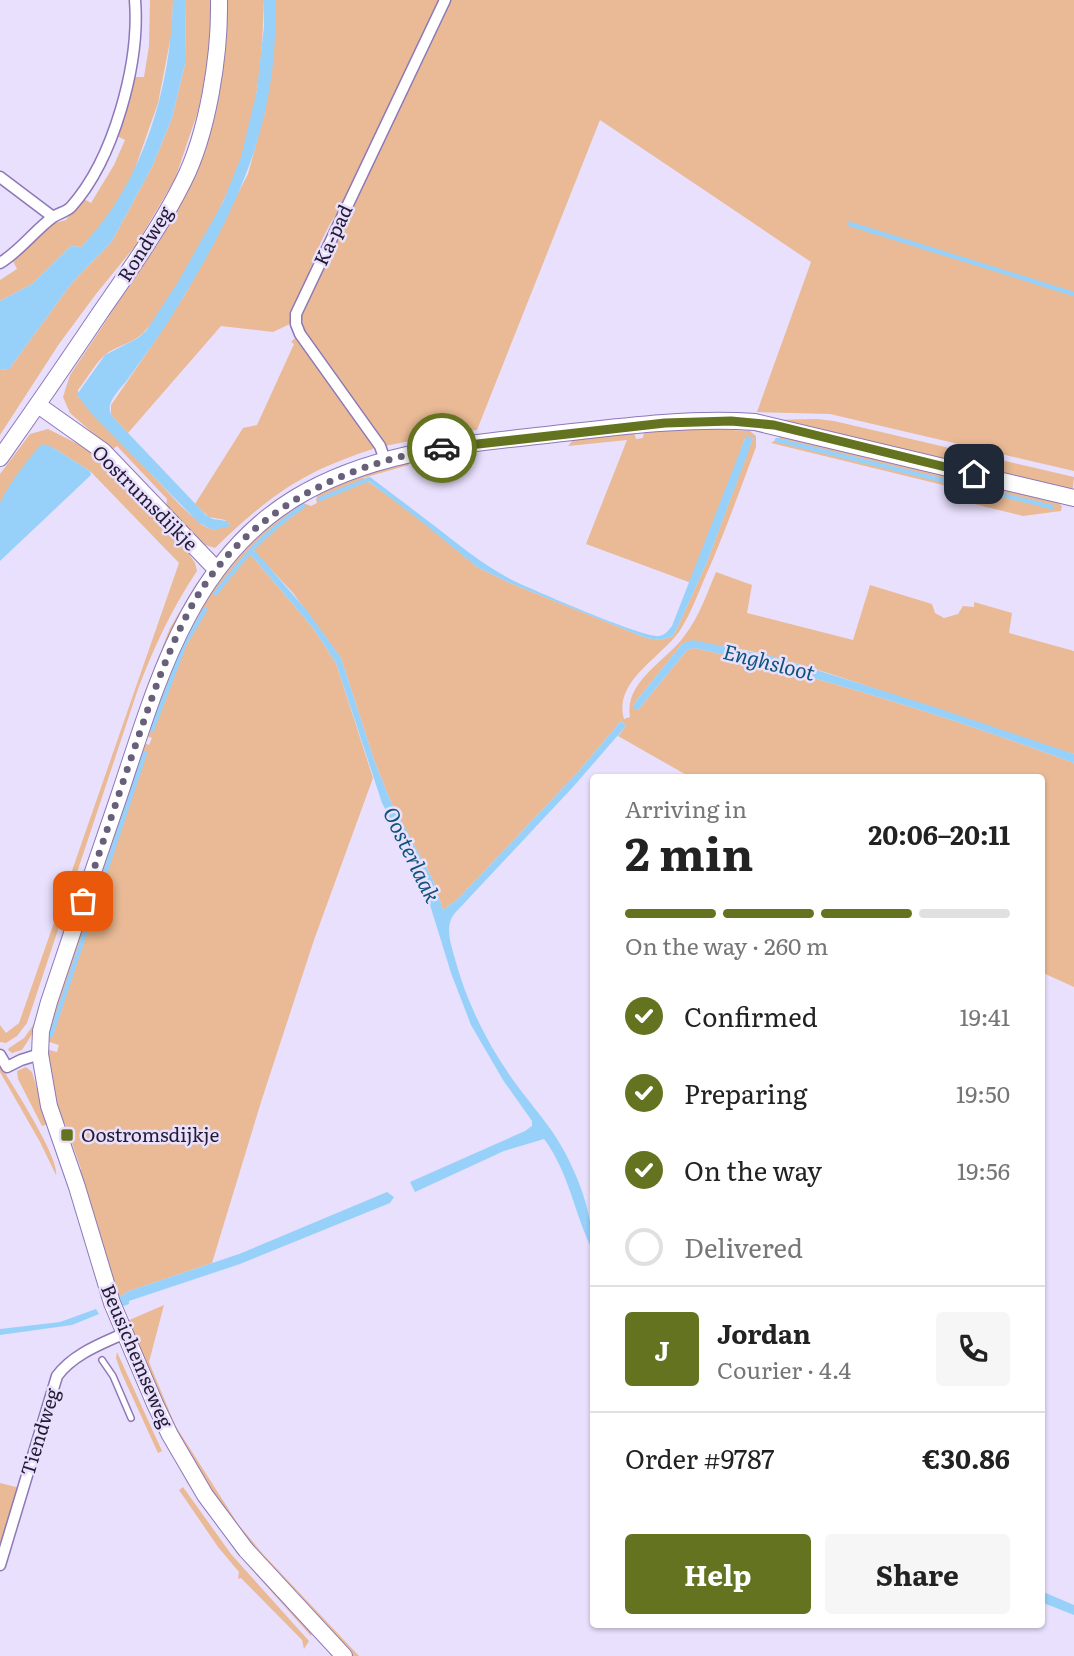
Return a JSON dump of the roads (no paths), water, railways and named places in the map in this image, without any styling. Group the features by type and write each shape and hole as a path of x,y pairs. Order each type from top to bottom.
{"street":[{"path":"0,263 53,217 69,209 103,154 130,75 135,39 135,0"},
{"name":"Rondweg","path":"0,458 145,248 184,181 211,87 219,32 219,0"},
{"name":"Ka-pad","path":"385,460 380,446 300,334 296,314 445,0"},
{"path":"0,177 53,217"},
{"name":"Oostrumsdijkje","path":"38,405 103,451 216,569"},
{"path":"0,1055 7,1067 21,1059 40,1054 41,1031 47,1009 160,675 193,604 216,569 253,531 295,499 343,474 385,460 464,444 704,420 755,422 1074,498"},
{"name":"Beusichemseweg","path":"40,1054 49,1106 77,1187 111,1303 170,1435 205,1495 246,1550 344,1656"},
{"name":"Tiendweg","path":"0,1565 57,1376 74,1359 125,1333"}],"lane":[{"path":"102,1360 113,1376 131,1418"}],"water":[{"path":"173,0 186,0 185,64 172,118 153,165 112,241 71,284 9,369 0,370 0,301 32,284 71,246 81,247 103,222 137,164 159,100 171,33"},
{"path":"263,0 275,0 275,46 270,89 248,169 213,246 163,329 115,394 110,407 111,415 206,515 227,521 231,526 213,530 199,523 90,412 78,393 105,355 146,331 178,282 223,202 241,157 257,90 264,26"},
{"path":"746,436 753,438 707,562 675,633 661,640 646,638 510,583 477,567 429,528 432,524 481,561 512,580 611,622 659,636 672,626"},
{"path":"43,444 90,471 91,475 0,561 0,504 19,472"},
{"name":"Oosterlaak","path":"252,551 256,552 308,612 341,658 390,800 433,880 443,910 458,899 578,772 621,721 626,726 455,913 449,929 460,976 488,1040 506,1070 558,1140 575,1173 588,1212 590,1244 560,1166 544,1139 504,1151 415,1192 410,1182 525,1131 532,1126 532,1121 503,1080 471,1025 451,973 422,879 382,803 336,663 313,628 251,555"},
{"name":"Enghsloot","path":"692,640 772,656 931,706 1074,754 1074,763 886,699 695,648 687,650 638,710 635,709 633,705 682,644"},
{"path":"387,1192 394,1197 390,1203 240,1264 129,1301 129,1304 121,1307 118,1298 129,1291 239,1254"},
{"path":"96,1309 99,1314 72,1325 0,1335 0,1329 60,1322"},
{"path":"1045,1593 1074,1605 1074,1615 1045,1604"}],"waterway":[{"path":"850,224 1074,294"},
{"path":"777,440 1052,507"},
{"path":"320,499 369,479 431,526"},
{"path":"216,593 256,546 303,506"},
{"path":"152,730 185,643 205,610"},
{"path":"51,1035 145,753"}],"place":[{"name":"Oostromsdijkje","path":"67,1135"}]}
